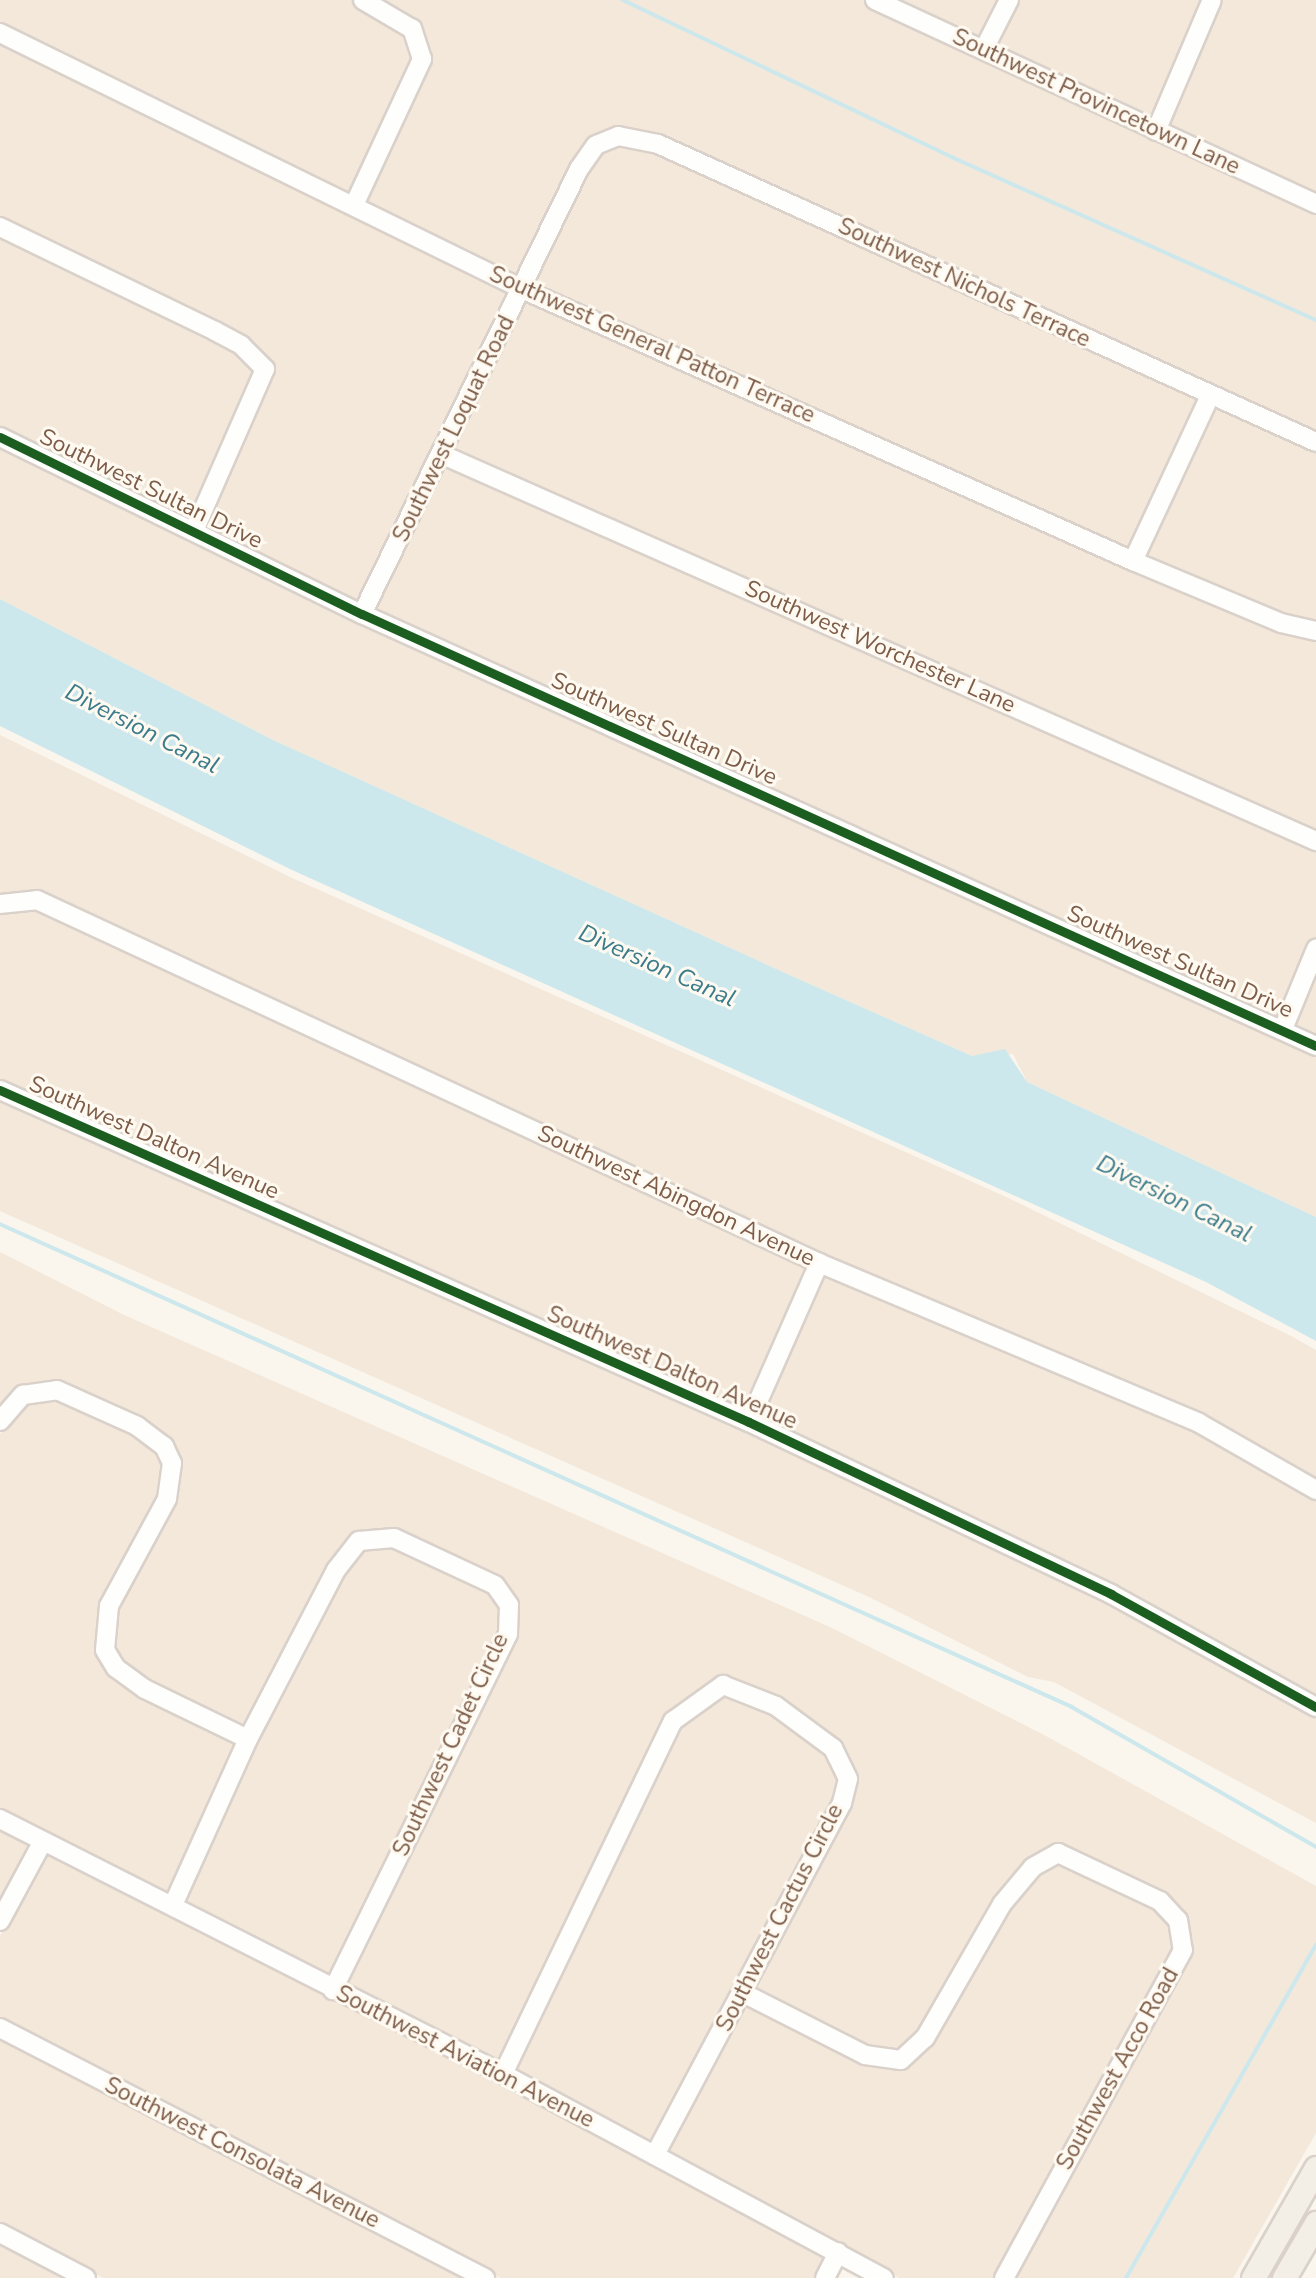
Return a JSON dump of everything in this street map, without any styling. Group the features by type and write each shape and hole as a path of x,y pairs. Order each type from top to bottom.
{"main road":[{"path":"1253,2278 1316,2168"},
{"path":"1284,2278 1316,2223"}],"street":[{"path":"355,203 417,79 422,60 418,36 363,0"},
{"name":"Southwest Provincetown Lane","path":"875,0 1316,204"},
{"path":"984,49 1009,0"},
{"path":"1156,131 1212,0"},
{"name":"Southwest General Patton Terrace","path":"0,33 355,203 522,289 1133,561 1281,623 1316,631"},
{"name":"Southwest Nichols Terrace","path":"609,138 625,135 658,144 1316,442"},
{"name":"Southwest Loquat Road","path":"362,614 443,455 579,169 596,145 609,138"},
{"path":"0,227 241,345 265,369 194,531"},
{"path":"1133,561 1210,396"},
{"name":"Southwest Sultan Drive","path":"0,437 362,614 1316,1046"},
{"name":"Southwest Worchester Lane","path":"443,455 1316,841"},
{"name":"Southwest Abingdon Avenue","path":"0,904 37,900 819,1263 1199,1423 1316,1490"},
{"path":"1283,1029 1316,949"},
{"name":"Southwest Dalton Avenue","path":"0,1090 749,1422 1111,1594 1316,1707"},
{"path":"749,1422 819,1263"},
{"path":"0,1421 23,1395 57,1390 137,1426 164,1446 172,1463 167,1499 109,1606 105,1650 116,1668 135,1683 248,1739"},
{"name":"Southwest Cadet Circle","path":"173,1905 248,1739 336,1570 359,1541 394,1538 495,1585 509,1605 508,1634 333,1990"},
{"name":"Southwest Cactus Circle","path":"503,2074 673,1721 723,1685 776,1706 833,1748 849,1779 842,1803 655,2155"},
{"name":"Southwest Aviation Avenue","path":"0,1819 42,1843 173,1905 333,1990 503,2074 884,2278"},
{"path":"0,1921 42,1843"},
{"name":"Southwest Acco Road","path":"743,1993 865,2055 901,2060 925,2038 1002,1904 1032,1867 1058,1853 1160,1901 1169,1910 1178,1920 1182,1950 1004,2278"},
{"name":"Southwest Consolata Avenue","path":"0,2028 485,2278"},
{"path":"0,2233 86,2278"},
{"path":"825,2278 838,2252"}],"shaded area":[{"path":"0,0 1316,0 1316,1217 1027,1082 1013,1054 972,1056 794,977 273,740 0,599"},
{"path":"0,735 290,877 1004,1196 1316,1350 1316,1482 43,893 0,895"},
{"path":"35,908 810,1267 746,1412 0,1082 0,912"},
{"path":"0,1099 746,1429 1108,1601 1316,1716 1316,1823 1054,1682 1028,1677 869,1597 0,1211"},
{"path":"0,1252 124,1315 832,1628 1046,1736 1316,1886 1316,2133 1233,2278 1012,2278 1188,1954 1184,1918 1061,1846 1030,1860 920,2033 899,2053 867,2048 753,1989 848,1807 839,1744 720,1679 669,1715 500,2064 343,1986 513,1638 500,1580 359,1533 245,1730 148,1682 121,1662 112,1647 116,1609 178,1486 168,1440 140,1419 59,1383 30,1383 0,1408"},
{"path":"822,1272 1196,1430 1316,1499 1316,1699 758,1418"},
{"path":"55,1397 134,1433 158,1451 165,1465 161,1496 99,1616 99,1652 239,1743 170,1895 0,1810 0,1434 26,1401"},
{"path":"392,1546 490,1591 502,1608 501,1632 331,1980 182,1902 254,1743 341,1574 362,1548"},
{"path":"723,1694 773,1713 828,1753 841,1780 836,1800 652,2145 512,2070 678,1726"},
{"path":"0,1828 32,1846 0,1907"},
{"path":"45,1853 500,2081 829,2256 817,2278 501,2278 0,2020 0,1936"},
{"path":"1058,1861 1156,1907 1171,1923 1175,1949 996,2278 899,2278 664,2151 746,2002 864,2063 900,2068 1008,1909 1037,1873"},
{"path":"0,2037 468,2278 103,2278 0,2225"},
{"path":"0,2241 70,2278 0,2278"}],"water":[{"name":"Diversion Canal","path":"0,599 273,740 794,977 972,1056 1005,1049 1027,1082 1316,1217 1316,1341 1206,1282 292,870 0,726"}],"waterway":[{"path":"623,0 954,158 1316,320"},
{"path":"0,1224 1072,1707 1316,1847"},
{"path":"1126,2278 1316,1945"}],"cycle path":[{"path":"0,437 362,614 1316,1046"},
{"path":"0,1090 749,1422 1111,1594 1316,1707"}]}
